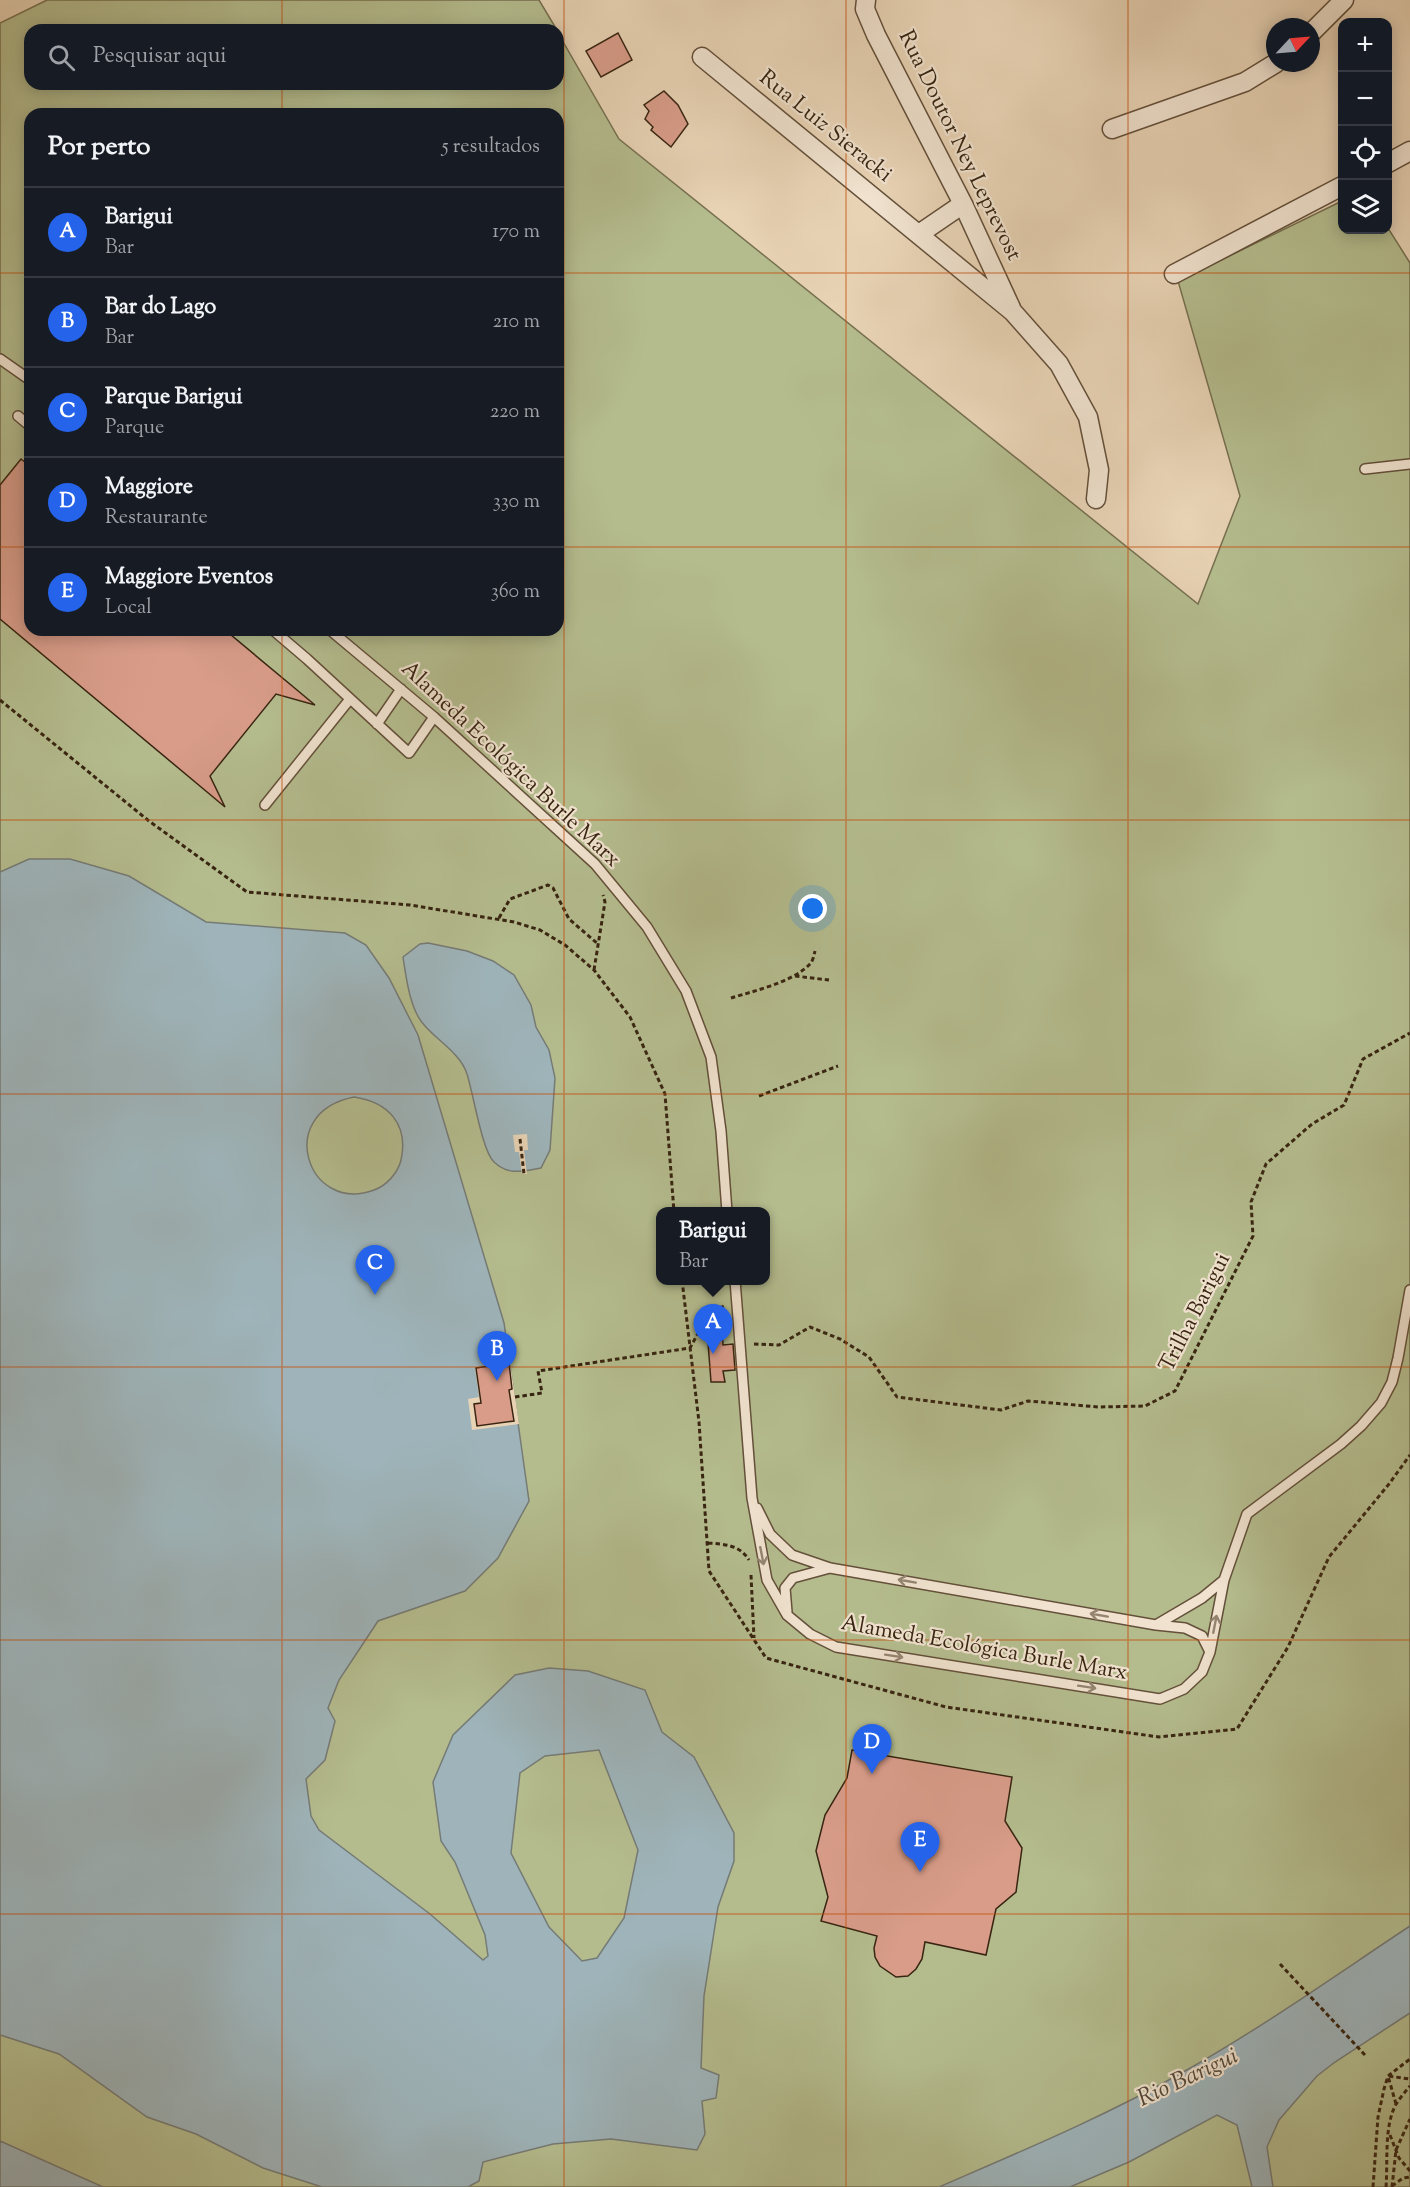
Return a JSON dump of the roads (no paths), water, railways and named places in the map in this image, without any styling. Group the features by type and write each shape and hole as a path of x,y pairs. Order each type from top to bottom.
{"street":[{"name":"Rua Doutor Ney Leprevost","path":"866,0 865,9 876,35 963,204 1013,312"},
{"path":"1320,24 1344,0"},
{"name":"Rua Luiz Sieracki","path":"702,57 1013,312 1059,364 1088,417 1099,470 1096,499"},
{"path":"1112,129 1234,87 1266,69"},
{"path":"1392,161 1410,151"},
{"path":"1174,274 1338,188"},
{"path":"919,234 963,204"}],"lane":[{"path":"0,359 24,376"},
{"path":"18,416 24,421"},
{"path":"1365,469 1410,464"},
{"path":"280,636 409,753 434,717"},
{"name":"Alameda Ecológica Burle Marx","path":"337,636 434,717 595,864 647,927 686,991 711,1058 721,1131 727,1207"},
{"path":"377,724 401,689"},
{"path":"265,805 350,699"},
{"name":"Alameda Ecológica Burle Marx","path":"735,1285 752,1498 767,1580 787,1615 810,1634 836,1647 1160,1699 1184,1689 1202,1672 1210,1652 1224,1580 1247,1514 1341,1444 1381,1403 1392,1382 1410,1290"},
{"name":"Alameda Ecológica Burle Marx","path":"752,1498 770,1534 792,1555 830,1568 1156,1625 1185,1628 1202,1636 1210,1652"},
{"path":"787,1615 785,1588 793,1578 830,1568"},
{"path":"1156,1625 1202,1598 1224,1580"}],"water":[{"path":"29,859 70,859 129,876 206,922 345,933 366,945 389,978 418,1035 504,1323 529,1501 498,1558 465,1591 378,1621 339,1680 328,1708 335,1721 325,1760 306,1779 311,1816 319,1830 430,1914 483,1960 488,1956 485,1935 455,1862 441,1841 433,1782 453,1735 515,1675 549,1668 588,1671 645,1690 662,1732 694,1757 734,1833 734,1861 718,1907 704,1996 701,2068 719,2075 716,2098 702,2101 705,2134 697,2150 611,2139 553,2144 483,2162 479,2181 468,2187 322,2187 263,2168 196,2134 147,2117 59,2054 0,2035 0,872","holes":["354,1097 377,1104 393,1117 399,1126 403,1147 399,1165 387,1182 374,1190 351,1194 332,1188 317,1176 309,1159 307,1140 314,1122 329,1107","599,1750 638,1850 624,1918 597,1958 582,1961 549,1927 511,1853 520,1773 545,1756"]},
{"path":"428,943 467,951 493,961 514,975 531,1005 536,1027 549,1050 555,1078 550,1150 541,1168 511,1171 494,1162 478,1121 464,1067 455,1054 420,1020 410,993 403,957 420,944"},
{"name":"Rio Barigui","path":"1410,1926 1410,2013 1317,2076 1279,2120 1267,2147 1273,2187 1252,2187 1237,2125 1217,2115 1129,2162 1070,2187 939,2187 1094,2118 1185,2071 1271,2019"},
{"path":"0,2141 103,2187 0,2187"}],"place":[{"name":"Parque Barigui","path":"375,1295"},
{"name":"Barigui","path":"713,1354"},
{"name":"Bar do Lago","path":"497,1381"},
{"name":"Maggiore","path":"872,1774"},
{"name":"Maggiore Eventos","path":"920,1872"}]}
